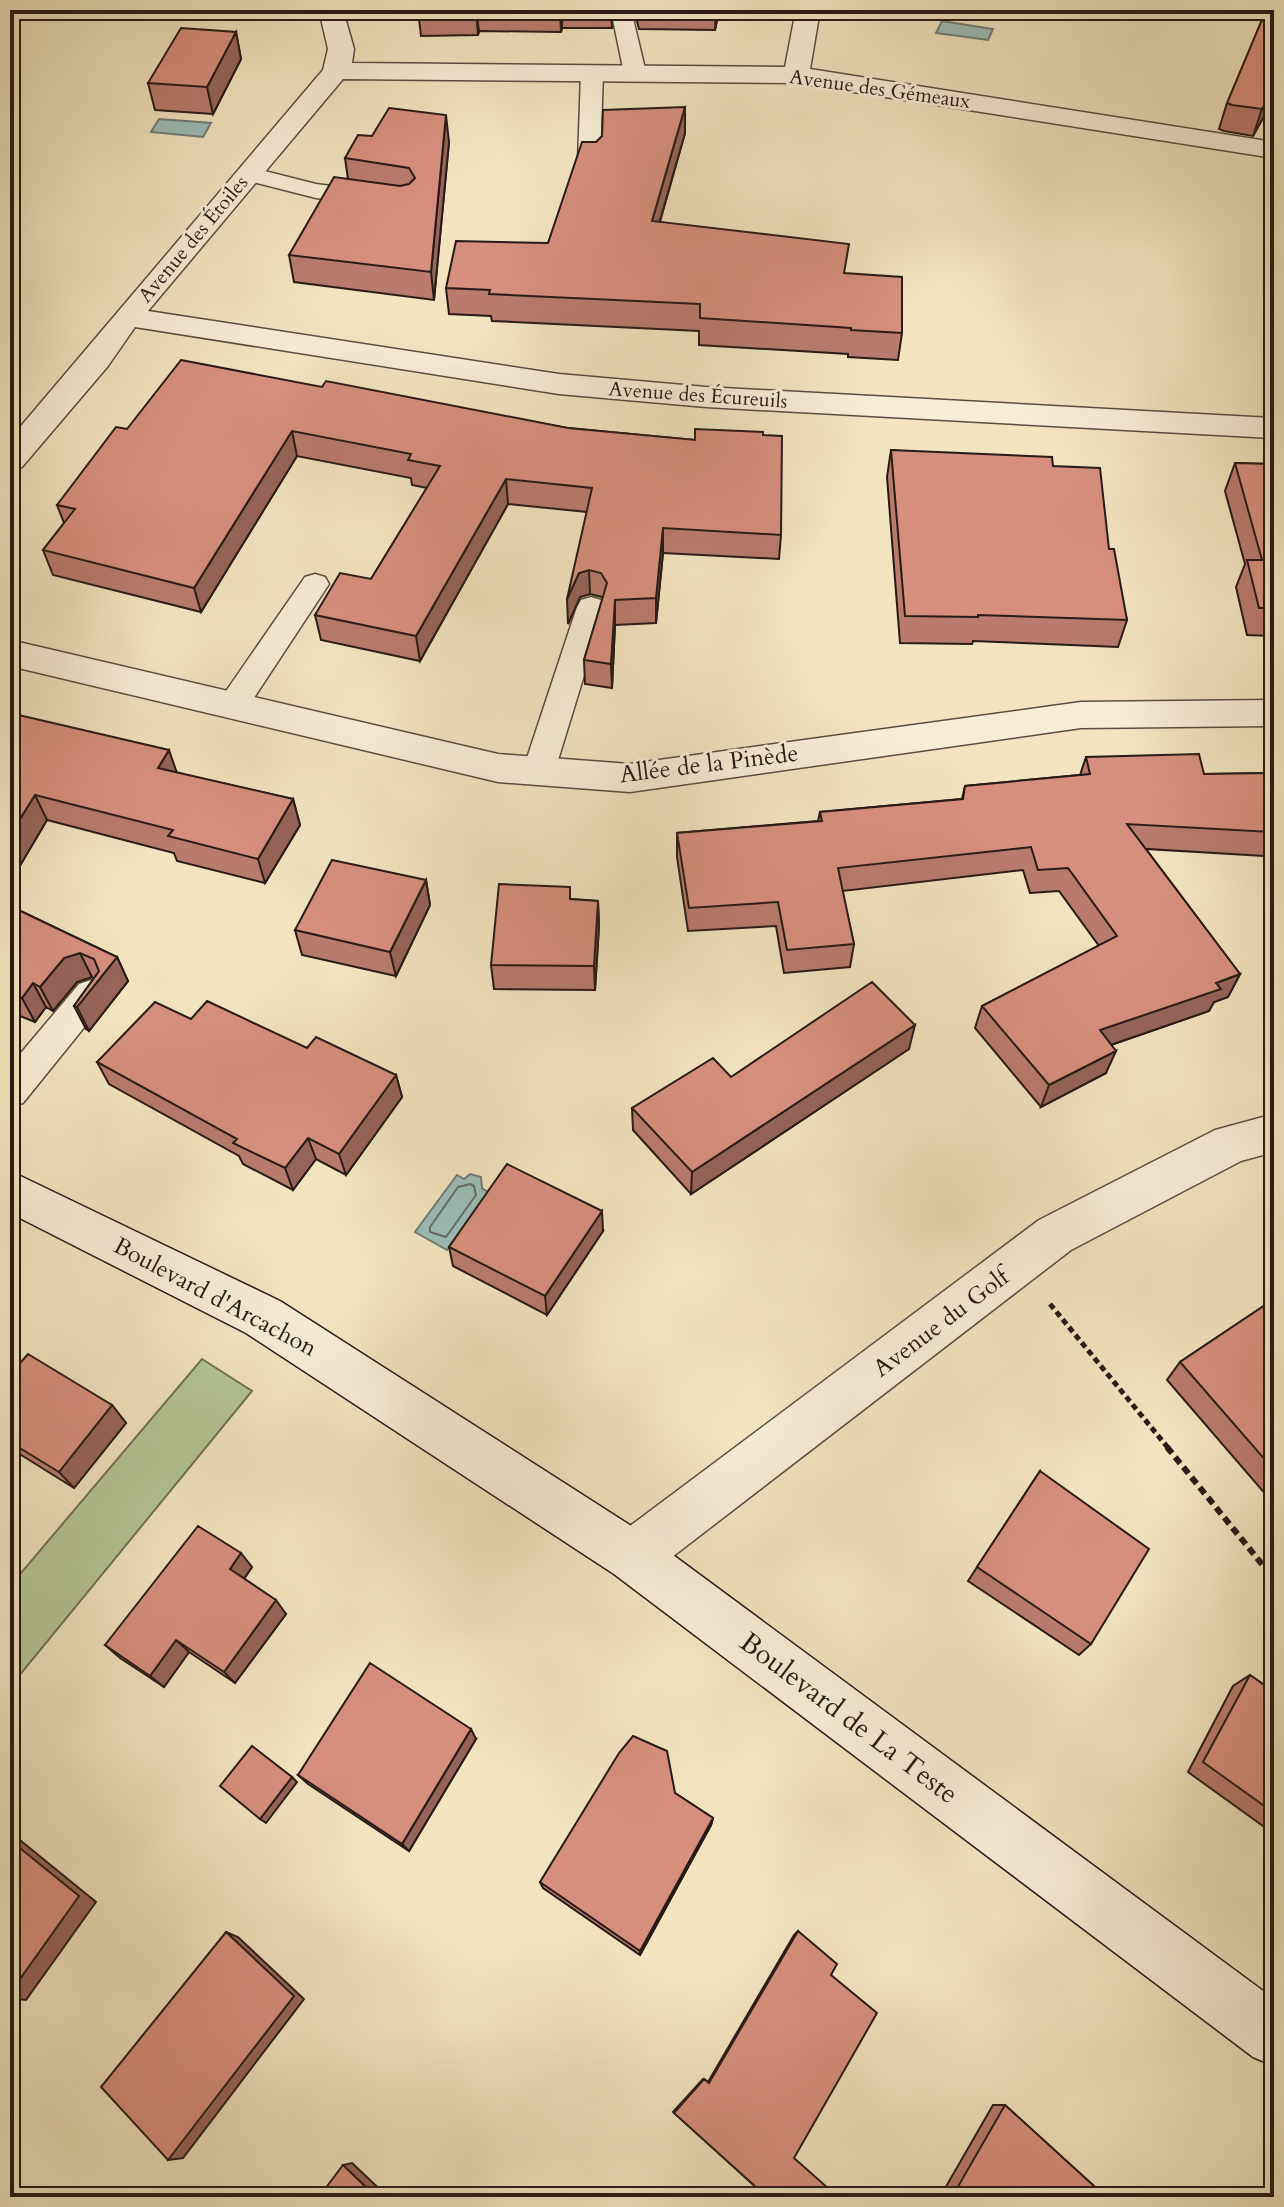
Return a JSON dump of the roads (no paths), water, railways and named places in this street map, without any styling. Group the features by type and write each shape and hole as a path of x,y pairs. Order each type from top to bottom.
{"street":[{"path":"331,10 343,51 339,71"},
{"path":"796,75 808,10"},
{"name":"Avenue des Gémeaux","path":"339,71 796,75 1274,150"},
{"name":"Avenue des Étoiles","path":"10,460 97,359 127,317 312,96 339,71"},
{"name":"Avenue des Écureuils","path":"127,317 559,384 706,397 1274,428"},
{"name":"Allée de la Pinède","path":"10,653 498,768 630,778 1081,715 1274,713"},
{"name":"Avenue du Golf","path":"632,1556 1055,1235 1231,1144 1274,1133"},
{"name":"Boulevard d'Arcachon","path":"10,1191 263,1317 414,1412"},
{"name":"Boulevard de La Teste","path":"414,1412 632,1556 1274,2036"}],"lane":[{"path":"621,10 635,73"},
{"path":"589,161 592,73"},
{"path":"249,174 316,191 390,201"},
{"path":"244,708 325,588"},
{"path":"539,770 591,607"},
{"path":"10,1092 91,994"}],"water":[{"path":"942,21 993,29 988,40 936,33"},
{"path":"159,119 211,123 203,137 151,132"},
{"path":"470,1174 481,1177 482,1188 488,1192 447,1250 415,1232 457,1175 464,1179"}]}
